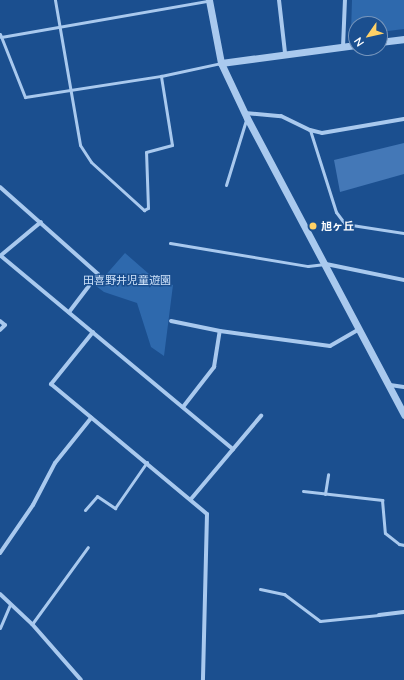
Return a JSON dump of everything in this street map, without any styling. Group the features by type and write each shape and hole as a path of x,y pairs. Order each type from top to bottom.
{"street":[{"path":"209,0 221,63 246,115 390,385 404,415"},
{"path":"279,0 285,53"},
{"path":"343,47 345,0"},
{"path":"388,41 404,39"},
{"path":"221,63 285,53 348,46"},
{"path":"246,115 281,116 310,130 322,133 404,119"},
{"path":"0,187 98,274 69,312"},
{"path":"41,222 1,256 233,449"},
{"path":"326,264 404,280"},
{"path":"0,321 5,325 0,330"},
{"path":"171,321 220,331 330,346 360,329"},
{"path":"183,407 214,367 220,331"},
{"path":"93,332 51,384 90,418 147,462 207,514 203,680"},
{"path":"390,385 404,387"},
{"path":"191,499 261,416"},
{"path":"0,553 33,505 55,463 90,418"},
{"path":"0,594 32,624 81,680"},
{"path":"379,615 404,612"}],"lane":[{"path":"55,0 80,145 91,162 144,210 148,208 146,152 172,145 161,76"},
{"path":"209,0 1,36 25,97 161,76 221,63"},
{"path":"226,185 246,115"},
{"path":"310,130 336,212 345,224 404,233"},
{"path":"170,243 308,266 326,264"},
{"path":"85,510 97,496 115,508 147,462"},
{"path":"325,494 328,474"},
{"path":"303,492 382,500 385,533 399,544 404,545"},
{"path":"32,624 88,547"},
{"path":"260,589 284,594 320,621 379,615"},
{"path":"0,628 10,604"}],"green space":[{"path":"352,0 404,0 404,29 388,31 388,16 352,16"},
{"name":"田喜野井児童遊園","path":"125,253 157,281 173,285 164,356 151,347 137,303 104,292 96,286"}],"building":[{"path":"404,143 404,174 340,192 334,160"}],"place":[{"name":"旭ヶ丘","path":"313,226"}]}
